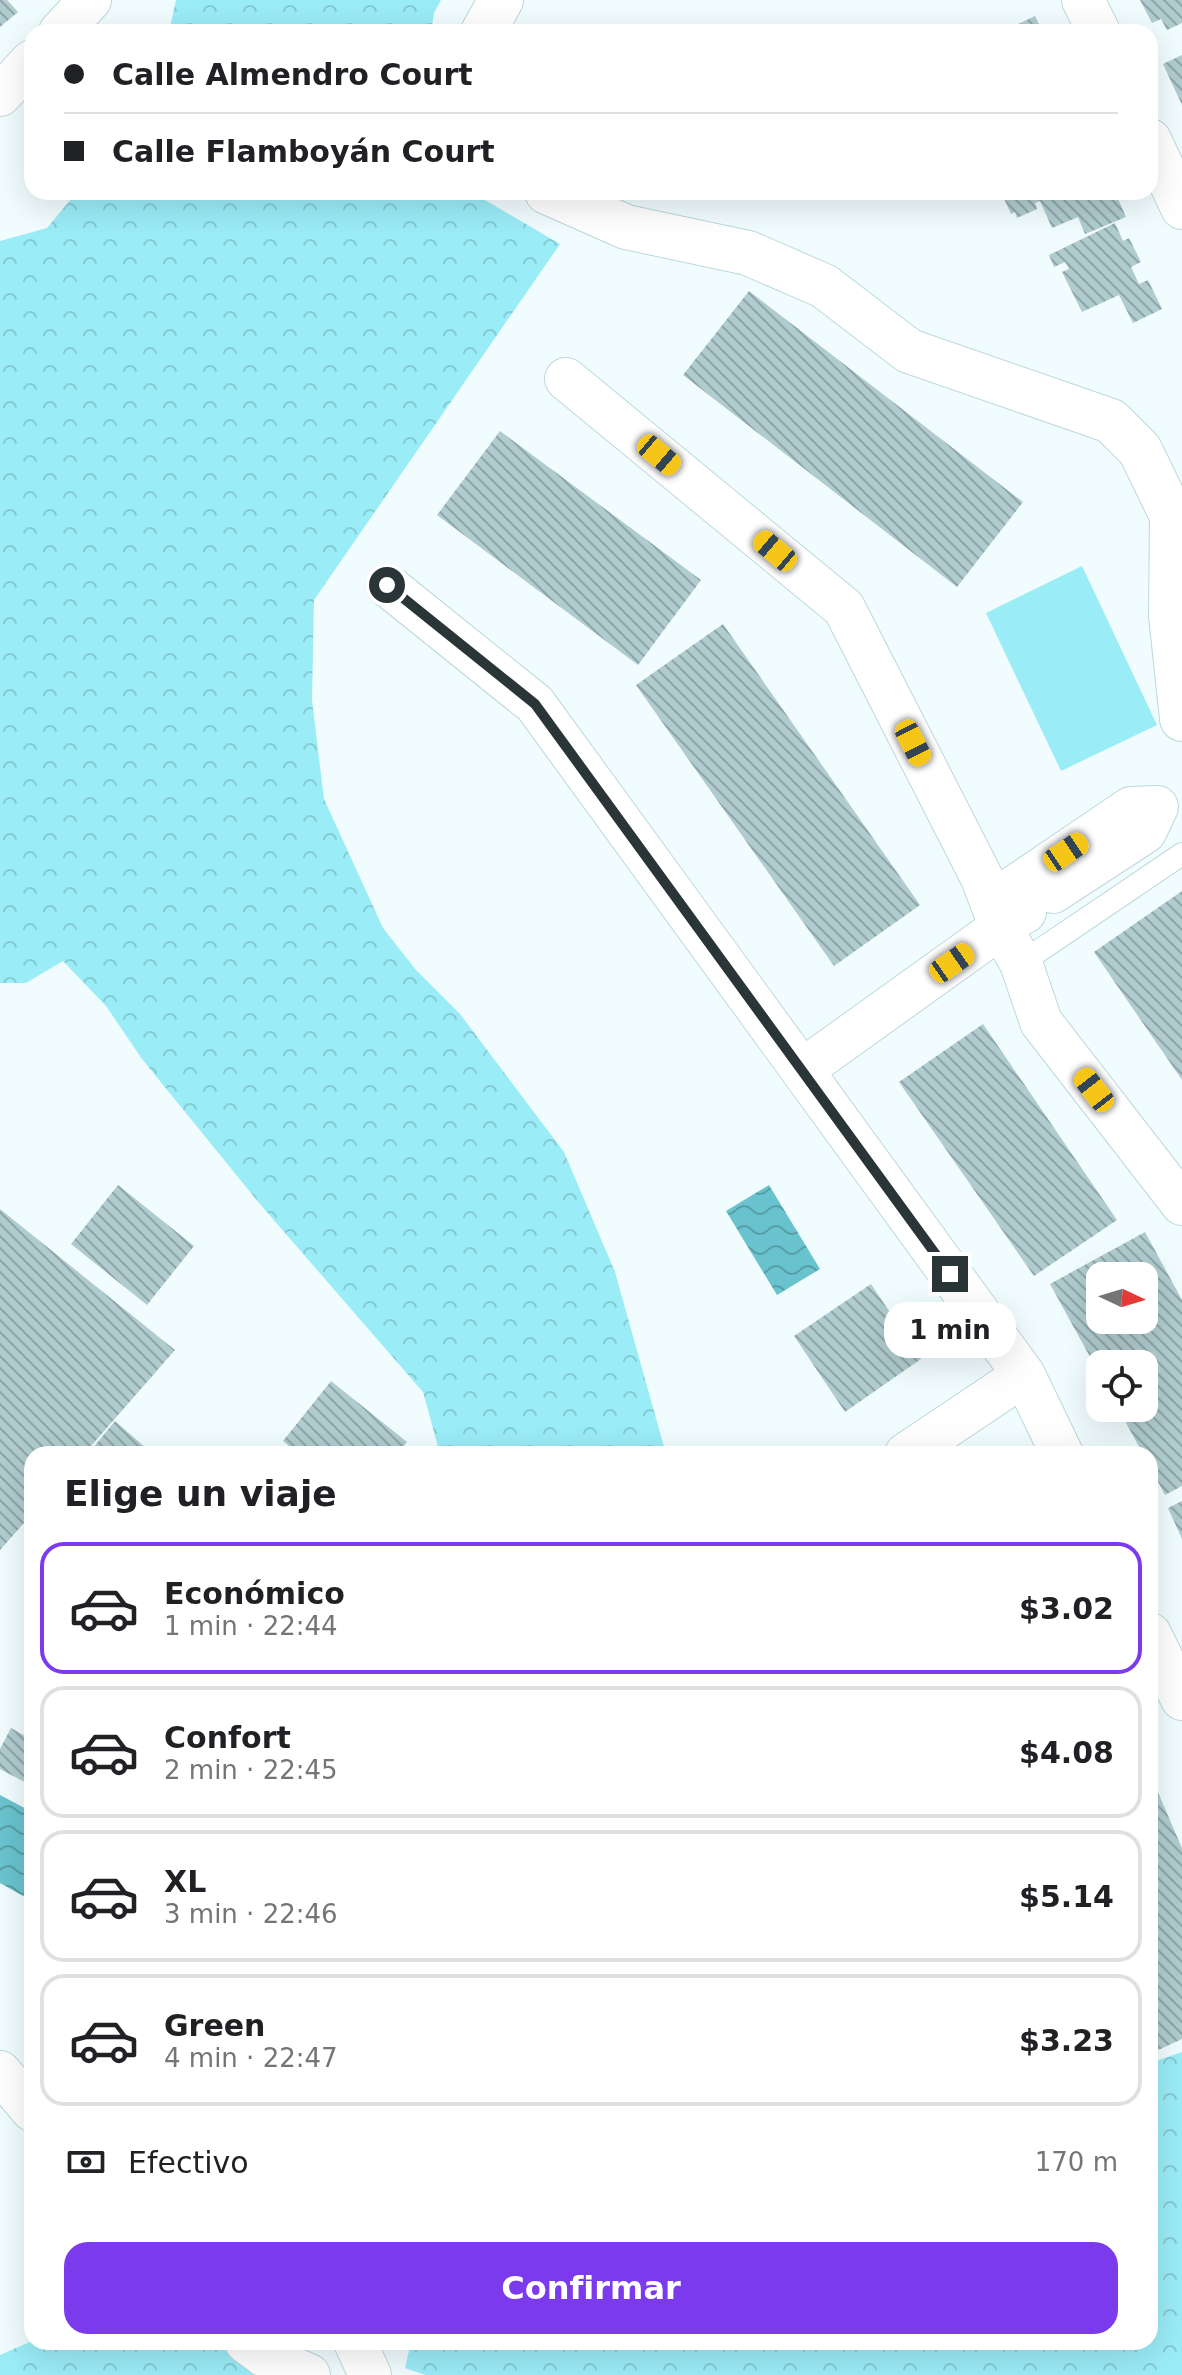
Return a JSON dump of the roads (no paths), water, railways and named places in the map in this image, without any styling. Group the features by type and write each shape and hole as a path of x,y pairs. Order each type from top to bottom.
{"street":[{"path":"68,24 90,0"},
{"path":"488,24 501,0"},
{"path":"1083,0 1095,24"},
{"path":"0,95 24,70"},
{"path":"1158,157 1182,208"},
{"path":"565,200 626,227 748,253 824,286 909,351 1111,421 1140,450 1172,516 1171,615 1182,719"},
{"path":"566,379 844,608 982,878 1022,923 1041,1022 1182,1204"},
{"path":"387,585 535,704 1024,1375 1058,1446"},
{"path":"802,1070 1022,923 1145,832 1169,800"},
{"path":"918,1446 1024,1375"},
{"path":"1158,1650 1182,1699"},
{"path":"0,2072 24,2100"},
{"path":"257,2350 309,2375"},
{"path":"359,2350 370,2375"}],"lane":[{"path":"1022,923 1182,854"}],"water":[{"path":"769,1185 820,1269 777,1295 726,1211"},
{"path":"0,1795 24,1808 24,1896 0,1883"}]}
